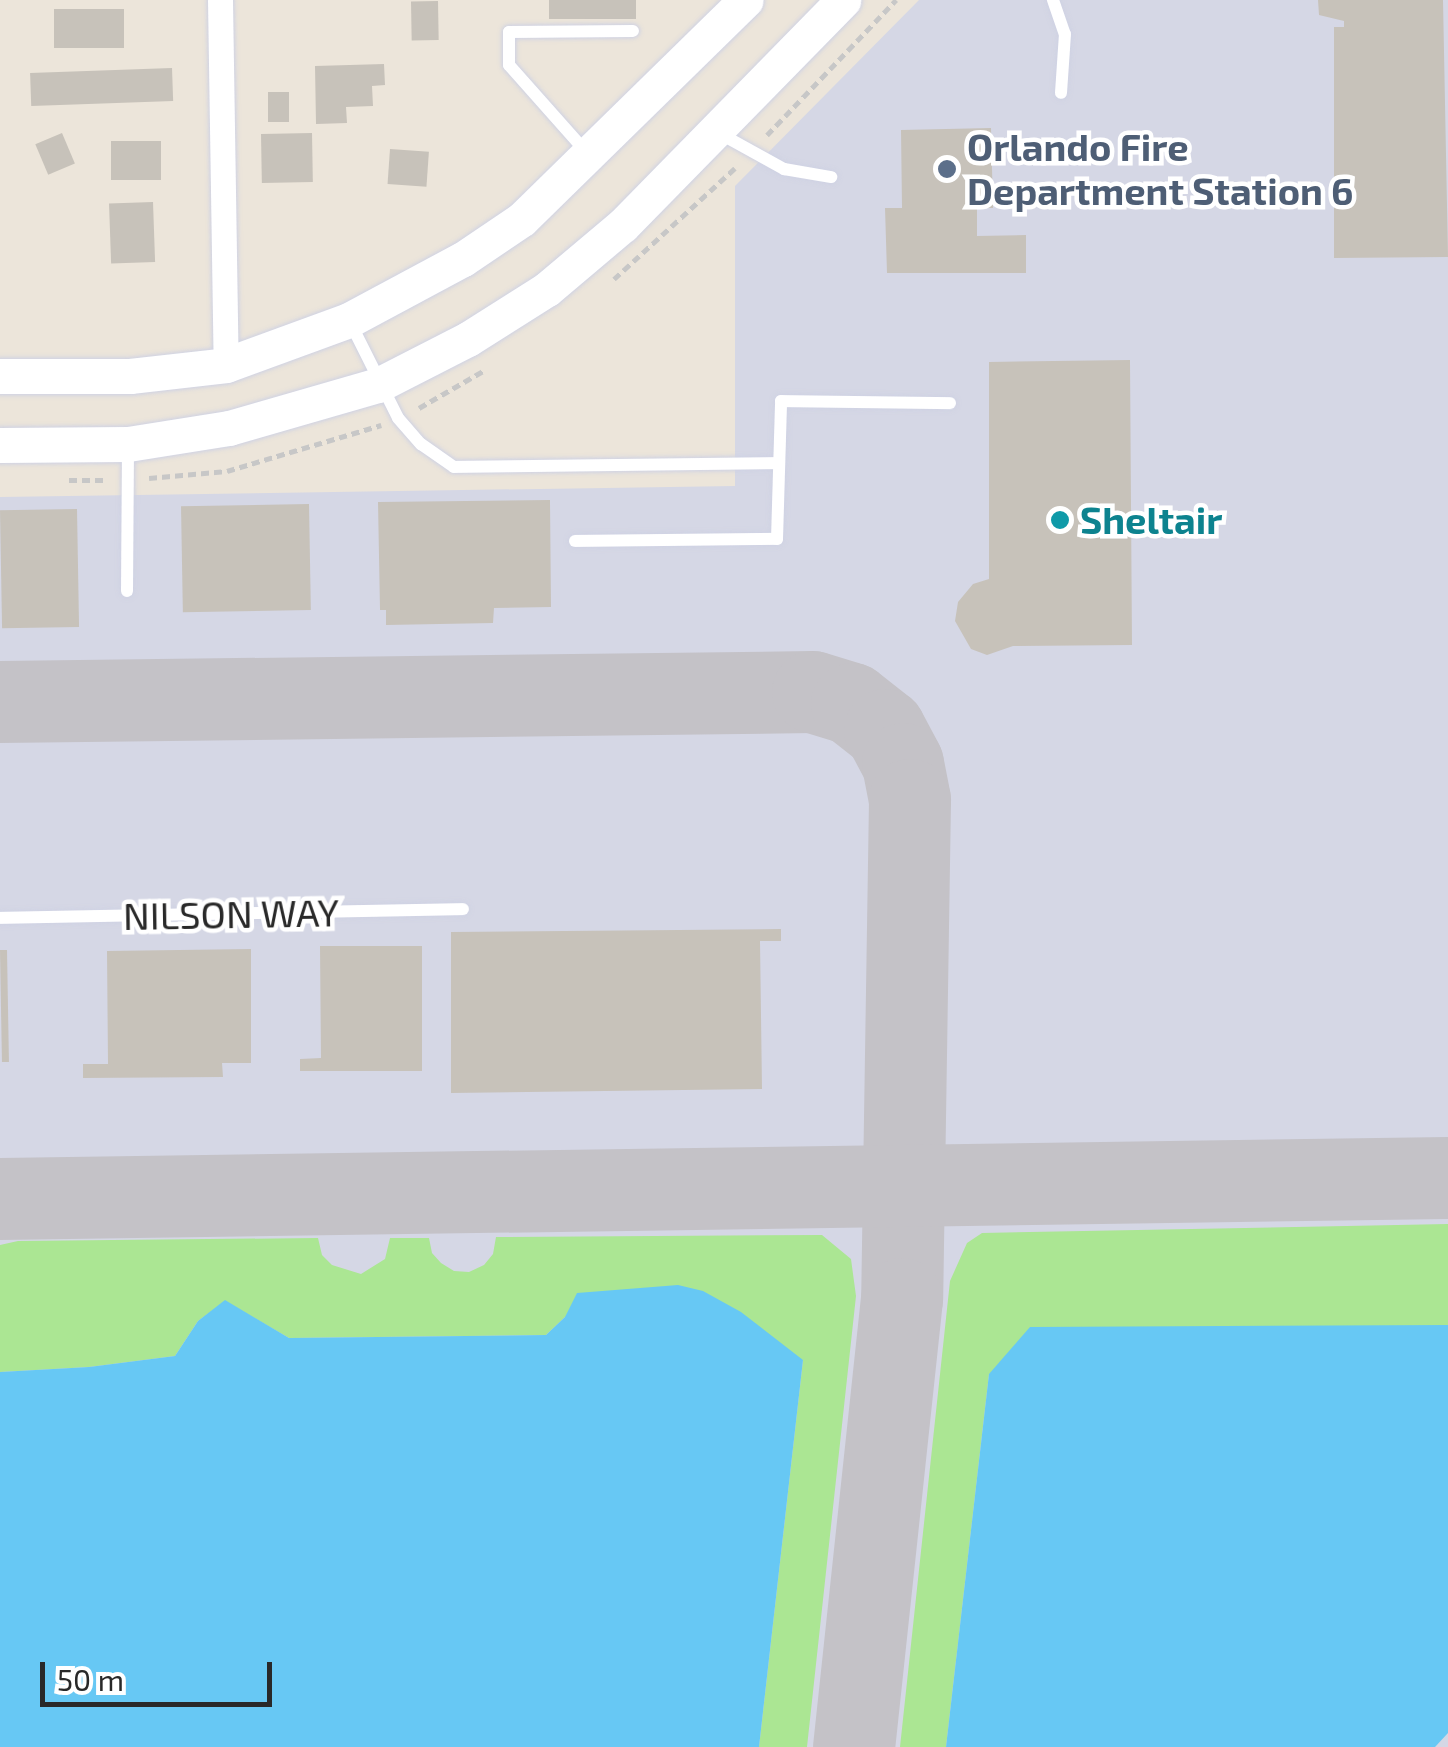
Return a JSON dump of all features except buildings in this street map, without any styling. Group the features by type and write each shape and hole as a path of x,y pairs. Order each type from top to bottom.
{"main road":[{"path":"0,376 130,376 226,365 349,320 463,260 522,219 746,0"},
{"path":"0,445 128,444 229,428 378,386 468,339 547,289 623,225 842,0"}],"street":[{"path":"220,0 226,365"}],"lane":[{"path":"1053,0 1065,34 1061,93"},
{"path":"590,156 509,66 509,32 633,32"},
{"path":"715,130 784,169 831,177"},
{"path":"349,320 378,386 420,444 454,468 779,463"},
{"path":"576,541 777,538 781,401 950,402"},
{"path":"128,444 128,591"},
{"name":"NILSON WAY","path":"0,918 462,909"}],"path":[{"path":"777,124 896,0"},
{"path":"152,478 227,470 372,429"}],"shaded area":[{"path":"919,0 1448,0 1448,1747 0,1747 0,497 735,486 735,186"}],"green space":[{"path":"1448,1224 1448,1325 989,1374 946,1747 900,1747 950,1281 967,1243 982,1233"},
{"path":"822,1235 851,1259 856,1296 807,1747 759,1747 803,1360 565,1317 546,1335 289,1338 225,1301 198,1321 175,1356 89,1367 0,1372 0,1245 18,1241 318,1238 322,1255 332,1265 361,1274 385,1259 390,1238 429,1238 432,1253 441,1263 454,1271 469,1272 484,1265 493,1254 496,1237"}],"water":[{"path":"678,1285 703,1291 741,1312 803,1360 759,1747 0,1747 0,1372 89,1367 175,1356 198,1321 225,1300 289,1338 546,1335 565,1317 577,1293"},
{"path":"1448,1325 1448,1733 1435,1747 946,1747 989,1374 1030,1327"}],"taxiway":[{"path":"0,702 813,692 852,704 885,730 903,764 910,800 902,1299 854,1747"},
{"path":"0,1199 1448,1178"}],"place":[{"name":"Orlando Fire Department Station 6","path":"947,169"},
{"name":"Sheltair","path":"1060,520"}]}
